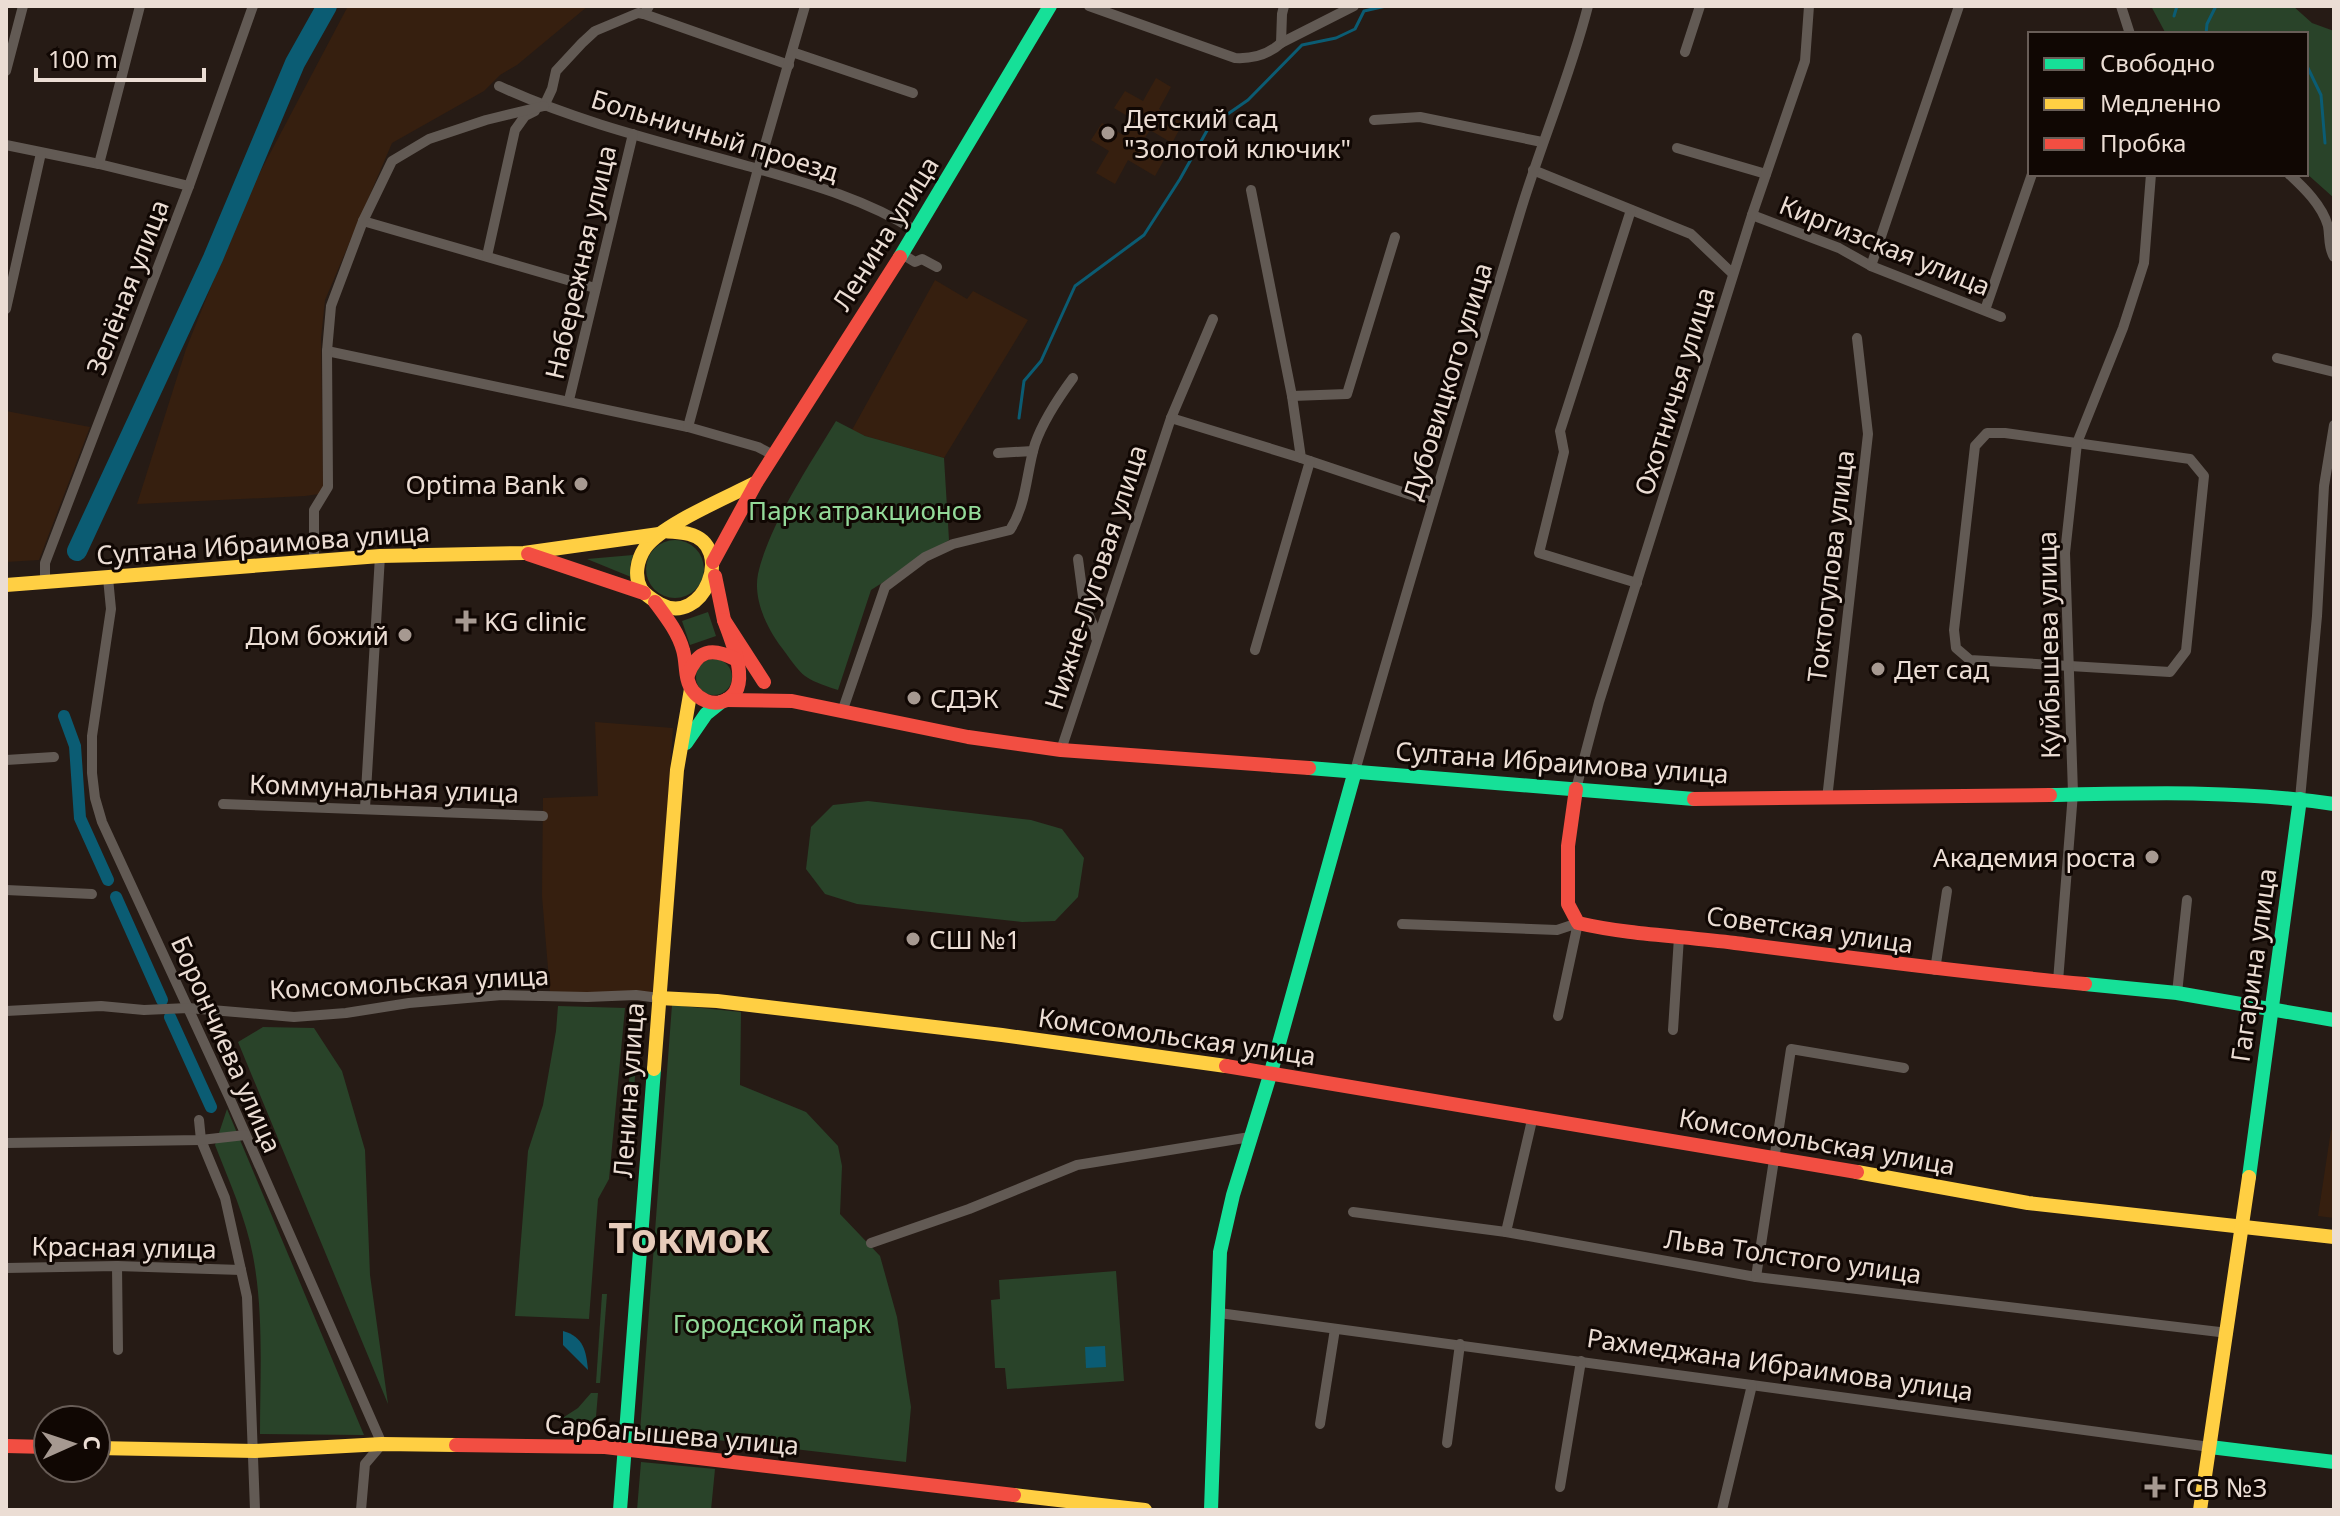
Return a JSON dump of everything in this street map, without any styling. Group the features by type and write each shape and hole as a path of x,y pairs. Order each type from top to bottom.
{"main road":[{"name":"Ленина улица","path":"743,505 902,254 1050,6"},
{"path":"756,483 649,541 638,560 638,577 672,626 683,648 690,682 701,699 792,701"},
{"path":"524,553 673,608 693,604 709,588 713,565 743,505"},
{"path":"717,595 743,505"},
{"path":"524,553 683,531 699,539 708,549 740,680 735,692 706,714 687,738 677,770"},
{"name":"Султана Ибраимова улица","path":"6,585 380,556 524,553"},
{"path":"724,620 764,682"},
{"path":"677,770 692,662 700,654 712,650 723,651 792,701"},
{"path":"706,714 758,700"},
{"name":"Султана Ибраимова улица","path":"792,701 968,737 1061,750 1695,799 2188,792 2334,804"},
{"name":"Ленина улица","path":"620,1510 677,770"},
{"path":"1211,1510 1220,1252 1355,771"},
{"path":"1576,789 1568,846 1568,904 1578,923"},
{"name":"Гагарина улица","path":"2200,1510 2228,1333 2300,799"},
{"name":"Советская улица","path":"1578,923 1609,930 1935,970 2177,993 2334,1020"},
{"name":"Комсомольская улица","path":"659,998 717,1001 1271,1072 2028,1203 2334,1237"},
{"name":"Сарбагышева улица","path":"112,1448 255,1451 382,1444 625,1449 1062,1504 1145,1510"},
{"path":"6,1446 32,1447"},
{"name":"Рахмеджана Ибраимова улица","path":"2210,1447 2334,1462"}],"street":[{"path":"6,71 23,6"},
{"path":"99,164 140,6"},
{"name":"Зелёная улица","path":"48,582 45,563 189,186 253,6"},
{"path":"688,427 805,6"},
{"path":"1089,6 1235,58 1248,59 1354,6"},
{"path":"1281,43 1284,6"},
{"name":"Дубовицкого улица","path":"1355,771 1432,502 1533,170 1574,61 1588,6"},
{"path":"1685,52 1700,6"},
{"name":"Охотничья улица","path":"1576,789 1599,702 1733,274 1805,61 1809,6"},
{"path":"1871,266 1959,6"},
{"path":"2121,6 2129,32"},
{"path":"487,256 515,130 525,116 544,106 556,71 595,31 646,10 789,65"},
{"path":"792,52 913,93"},
{"name":"Больничный проезд","path":"499,86 544,106 826,190 891,216 916,231"},
{"path":"314,562 314,510 328,487 327,351 331,306 363,221 392,161 429,139 486,120 544,106"},
{"path":"1374,120 1420,117 1542,142"},
{"name":"Набережная улица","path":"569,400 633,134"},
{"path":"6,145 189,186"},
{"path":"1677,148 1766,174"},
{"path":"6,309 41,153"},
{"path":"1533,170 1691,234 1733,274"},
{"path":"1985,310 2031,176"},
{"name":"Куйбышева улица","path":"2058,981 2073,793 2065,553 2077,443 2123,328 2144,263 2151,176"},
{"path":"2291,176 2310,193 2327,224 2330,250 2334,257"},
{"path":"1251,190 1305,459 1255,650"},
{"path":"1631,210 1560,431 1564,452 1539,553 1637,583"},
{"name":"Киргизская улица","path":"1752,215 1839,248 1871,266 2001,317"},
{"path":"363,221 595,288"},
{"path":"1292,396 1347,394 1395,237"},
{"path":"902,254 915,262 922,259 937,267"},
{"name":"Нижне-Луговая улица","path":"1061,750 1171,418 1213,319"},
{"name":"Токтогулова улица","path":"1827,799 1868,434 1857,338"},
{"path":"327,351 688,427 748,444 773,455"},
{"path":"2277,358 2334,372"},
{"path":"842,712 885,587 925,557 953,544 1010,530 1019,516 1033,451 1073,378"},
{"path":"1171,418 1432,502"},
{"name":"Гагарина улица","path":"2300,799 2317,616 2324,486 2334,425"},
{"path":"1987,433 2190,459 2204,476 2186,651 2170,672 2067,666 1970,660 1956,648 1954,630 1975,446 1987,433"},
{"path":"998,453 1033,451"},
{"path":"365,808 380,556"},
{"path":"1078,559 1084,604 1096,632 1097,644"},
{"name":"Борончиева улица","path":"105,578 111,609 92,736 95,798 102,822 382,1444"},
{"path":"6,760 54,757"},
{"name":"Коммунальная улица","path":"223,804 543,816"},
{"path":"6,890 92,894"},
{"name":"Советская улица","path":"1935,970 1947,891"},
{"path":"2177,993 2187,900"},
{"path":"1558,1016 1578,923"},
{"name":"Советская улица","path":"1402,924 1557,930 1578,923"},
{"name":"Советская улица","path":"1673,1030 1679,937"},
{"name":"Комсомольская улица","path":"6,1011 101,1006 144,1010 188,1008 294,1017 502,995 636,995 659,998"},
{"path":"1756,1277 1791,1049 1904,1068"},
{"path":"1506,1232 1533,1116"},
{"path":"199,1120 201,1140 225,1198 247,1297 255,1510"},
{"path":"6,1143 201,1140 245,1135"},
{"path":"871,1243 969,1209 1077,1165 1250,1137"},
{"name":"Льва Толстого улица","path":"1353,1212 1506,1232 1756,1277 2228,1333"},
{"path":"117,1266 118,1350"},
{"name":"Красная улица","path":"6,1268 117,1266 241,1270"},
{"name":"Рахмеджана Ибраимова улица","path":"1219,1313 2210,1447"},
{"path":"1320,1424 1335,1329"},
{"path":"1447,1443 1460,1344"},
{"path":"1560,1487 1581,1361"},
{"path":"1722,1510 1752,1385"},
{"path":"361,1510 365,1464 382,1444"}],"shaded area":[{"path":"348,6 588,6 484,91 392,143 325,300 321,338 323,490 319,494 305,496 137,504 186,349 247,197"},
{"name":"Детский сад \"Золотой ключик\"","path":"1156,78 1171,87 1159,109 1183,123 1172,143 1150,130 1141,144 1165,158 1155,176 1128,160 1115,184 1096,173 1109,151 1091,140 1102,123 1125,136 1134,120 1114,108 1125,91 1143,101"},
{"path":"935,280 967,299 973,291 1028,320 944,458 852,430"},
{"path":"6,411 90,427 39,560 6,562"},
{"path":"595,722 673,728 655,992 550,992 542,896 543,798 598,796"},
{"path":"2331,1130 2334,1131 2334,1218 2318,1216"}],"green space":[{"path":"2151,6 2293,6 2312,23 2334,31 2334,198 2308,175 2308,32 2165,32"},
{"name":"Парк атракционов","path":"836,421 865,436 944,458 949,540 871,590 838,690 810,679 795,666 766,623 759,604 757,584 771,535"},
{"path":"675,540 686,542 695,549 702,558 702,580 695,589 686,596 675,598 664,596 655,589 648,580 646,569 648,558 655,549 664,542"},
{"path":"633,555 631,577 587,559"},
{"path":"708,612 716,636 690,645 682,621"},
{"path":"714,659 727,664 732,677 727,690 714,695 701,690 696,677 701,664"},
{"path":"868,801 1031,820 1062,829 1084,858 1078,897 1055,921 1022,922 857,904 825,894 806,869 811,827 833,805"},
{"name":"Городской парк","path":"672,1005 741,1012 740,1085 806,1112 838,1146 842,1166 840,1214 880,1256 897,1317 911,1407 906,1462 640,1431"},
{"path":"558,1006 625,1008 609,1179 598,1199 589,1319 515,1316 528,1151 543,1105"},
{"path":"263,1027 314,1028 342,1071 365,1150 370,1275 388,1404 238,1042"},
{"path":"633,1034 638,1035 632,1118 626,1117"},
{"path":"227,1109 364,1435 260,1434 261,1345 253,1256 237,1200 215,1145"},
{"path":"1116,1271 1124,1381 1007,1389 1005,1368 995,1368 991,1300 1000,1299 999,1280"},
{"path":"602,1294 607,1294 600,1383 596,1383"},
{"path":"591,1393 598,1393 595,1428 561,1430 561,1419 578,1408"},
{"path":"641,1462 715,1469 711,1510 637,1510"}],"water":[{"path":"563,1331 580,1341 588,1370 563,1345"},
{"path":"1105,1346 1106,1367 1086,1368 1085,1347"}],"waterway":[{"path":"77,551 213,258 295,63 327,6"},
{"path":"1019,418 1024,381 1041,361 1075,286 1144,235 1209,127 1248,100 1302,45 1336,38 1355,29 1364,11 1386,6"},
{"path":"2174,16 2177,6"},
{"path":"2206,32 2216,6"},
{"path":"2308,68 2321,95 2325,143"},
{"path":"64,716 75,746 80,818 108,880"},
{"path":"116,897 162,1000"},
{"path":"170,1017 211,1107"}],"traffic: fast":[{"path":"900,257 1050,6"},
{"path":"686,743 706,714 721,702"},
{"path":"1309,768 1694,799"},
{"path":"1211,1510 1220,1252 1233,1195 1271,1072 1355,771"},
{"path":"2050,795 2228,794 2334,804"},
{"path":"2249,1177 2300,799"},
{"path":"2085,984 2177,993 2334,1020"},
{"path":"620,1510 654,1069"},
{"path":"2210,1447 2334,1462"}],"traffic: slow":[{"path":"665,531 689,534 703,541 710,553 712,568 708,582 700,596 689,605 676,608 660,604 641,589 637,568 645,548 653,539 665,530 680,521 755,483"},
{"path":"6,585 380,556 524,553 659,534"},
{"path":"654,1069 677,770 691,689"},
{"path":"659,998 717,1001 1002,1035 1226,1066"},
{"path":"1857,1172 2028,1203 2334,1237"},
{"path":"2200,1510 2249,1177"},
{"path":"112,1448 255,1451 382,1444 456,1445"},
{"path":"1014,1495 1145,1510"}],"traffic: jam":[{"path":"713,562 756,483 900,257"},
{"path":"528,554 644,593"},
{"path":"715,576 724,620 764,682"},
{"path":"655,602 681,643 690,687 698,697 713,703 731,697 739,678 724,620"},
{"path":"688,675 696,660 706,653 719,653 735,659"},
{"path":"726,700 792,701 968,737 1061,750 1309,768"},
{"path":"1576,789 1568,846 1568,904 1578,923 1637,933 2085,984"},
{"path":"1694,799 2050,795"},
{"path":"1226,1066 1857,1172"},
{"path":"456,1445 605,1447 1014,1495"},
{"path":"6,1446 32,1447"}],"place":[{"name":"Детский сад \"Золотой ключик\"","path":"1108,133"},
{"name":"Optima Bank","path":"581,484"},
{"name":"KG clinic","path":"466,621"},
{"name":"Дом божий","path":"405,635"},
{"name":"Дет сад","path":"1878,669"},
{"name":"СДЭК","path":"914,698"},
{"name":"Академия роста","path":"2152,857"},
{"name":"СШ №1","path":"913,939"},
{"name":"ГСВ №3","path":"2155,1487"}],"district":[{"name":"Токмок","path":"689,1236"}]}
